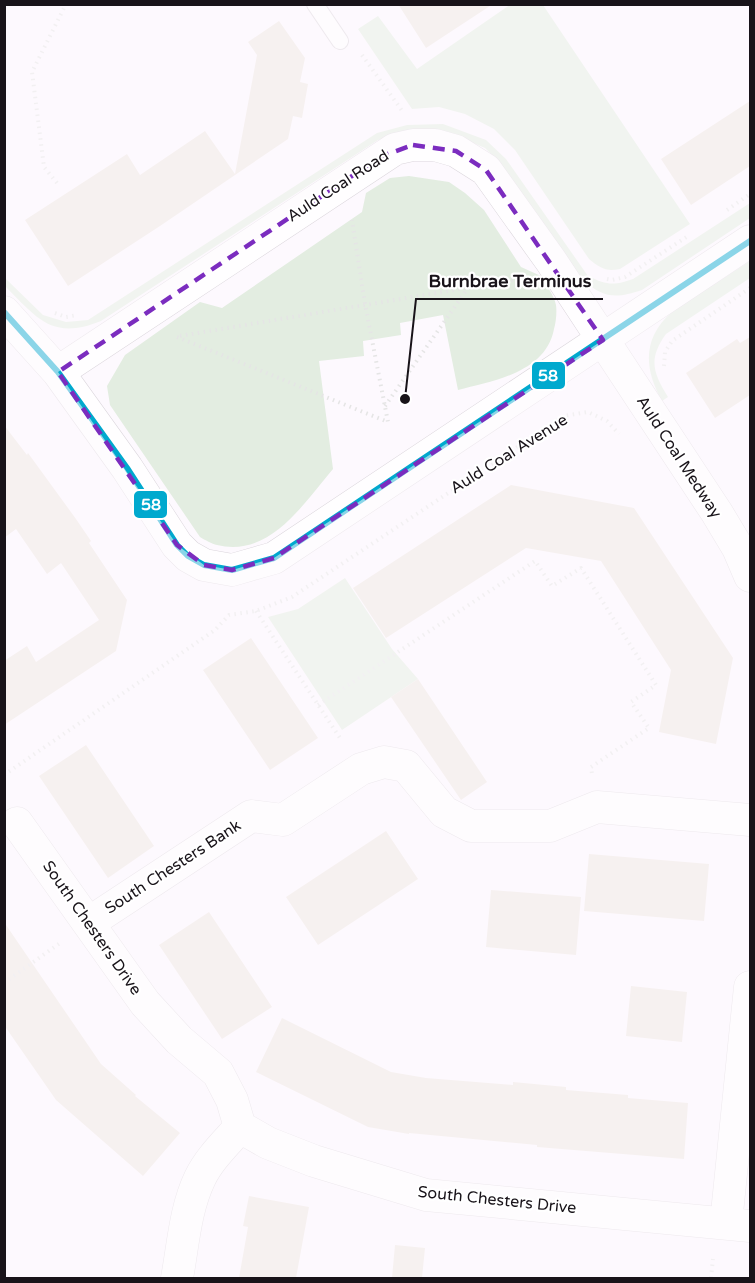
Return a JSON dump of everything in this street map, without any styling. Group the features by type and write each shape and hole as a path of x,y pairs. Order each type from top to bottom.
{"street":[{"name":"Auld Coal Road","path":"58,372 396,149 413,145 435,145 456,151 486,170 551,261 603,340"},
{"path":"4,312 58,372 127,468 177,545 188,556 204,565 232,570 274,558 750,241"},
{"name":"Auld Coal Medway","path":"603,340 717,513 738,548 750,576"},
{"name":"South Chesters Bank","path":"90,922 251,816 284,820 361,769 384,762 406,766 444,812 471,826 550,826 597,807 750,820"},
{"name":"South Chesters Drive","path":"17,823 90,922 145,1003 179,1040 218,1073 232,1100 240,1127 268,1143 314,1161 426,1195 738,1225"},
{"path":"738,1225 750,987"},
{"path":"177,1278 189,1210 200,1178 218,1152 240,1127"}],"lane":[{"path":"315,4 340,41"}],"path":[{"path":"57,183 44,167 32,72 66,4"},
{"path":"340,41 358,50 407,118"},
{"path":"176,337 388,422 365,304 347,181"},
{"path":"722,214 750,194"},
{"path":"605,278 612,280 625,278 693,233"},
{"path":"125,326 137,342 176,337 523,278 551,261"},
{"path":"385,406 468,287"},
{"path":"664,368 665,352 672,341 750,288"},
{"path":"47,310 66,317 85,314"},
{"name":"Auld Coal Avenue","path":"4,775 215,630 229,615 256,611 292,597 564,416 588,412 607,421 623,437 654,418"},
{"path":"318,705 535,561 552,586 580,568 656,685 631,702 648,728 591,767 597,807"},
{"path":"256,611 361,769"},
{"path":"4,983 90,922"}],"highlighted area":[{"path":"413,145 456,151 486,170 603,340 274,558 232,570 204,565 177,545 58,372 382,156"}],"shaded area":[{"path":"511,4 543,5 690,224 620,269 603,269 589,259 515,150 494,129 465,114 439,107 412,109 358,29 378,16 417,69"},
{"path":"443,124 486,140 506,159 588,276 600,281 615,284 633,279 750,203 750,218 642,290 625,295 610,295 597,290 583,280 501,164 485,148 464,139 407,132 378,140 101,321 84,327 70,328 47,323 27,308 5,286 4,277 43,315 66,322 88,320 377,133 407,125"},
{"path":"409,176 449,182 465,193 484,210 521,267 541,276 556,305 555,323 549,344 530,365 502,378 458,390 443,315 400,323 401,335 363,341 364,356 319,361 333,469 298,511 269,536 236,547 217,545 200,537 110,405 107,386 125,355 200,302 222,308 362,212 366,193 390,178"},
{"path":"750,261 750,278 666,334 660,343 655,359 656,373 668,397 662,401 649,366 649,354 655,332 678,307"},
{"path":"345,578 392,649 418,679 342,730 268,617 298,609"}],"building":[{"path":"398,4 493,4 426,48"},
{"path":"279,21 305,58 300,82 308,84 302,118 293,116 288,139 68,286 25,220 127,154 140,175 205,131 235,174 257,55 248,42"},
{"path":"750,101 750,166 691,205 661,159"},
{"path":"750,337 750,395 715,418 686,373 737,339 740,343"},
{"path":"4,425 27,455 28,453 76,519 127,600 116,651 4,725 4,661 27,646 36,662 99,620 61,563 47,574 16,529 4,538"},
{"path":"511,485 634,508 733,658 716,744 659,732 671,670 601,561 526,548 386,638 353,588"},
{"path":"251,638 318,738 270,770 203,670"},
{"path":"418,679 487,782 461,800 391,697"},
{"path":"86,745 154,846 108,878 39,776"},
{"path":"386,831 418,879 318,945 286,897"},
{"path":"589,854 709,864 704,921 584,911"},
{"path":"491,890 581,897 576,955 486,947"},
{"path":"209,912 272,1007 222,1039 159,945"},
{"path":"4,922 101,1064 180,1133 143,1176 56,1100 4,1025"},
{"path":"631,986 687,992 682,1042 626,1036"},
{"path":"282,1018 391,1072 426,1078 566,1087 566,1090 688,1103 684,1159 537,1147 537,1145 409,1134 368,1127 256,1072"},
{"path":"249,1196 309,1207 296,1278 239,1278 248,1227 243,1226"},
{"path":"395,1245 425,1248 422,1278 392,1278"}],"transit line":[{"name":"58","path":"4,312 58,372 127,468 177,545 188,556 204,565 232,570 274,558 750,241"}],"place":[{"name":"Burnbrae Terminus","path":"405,399"}]}
